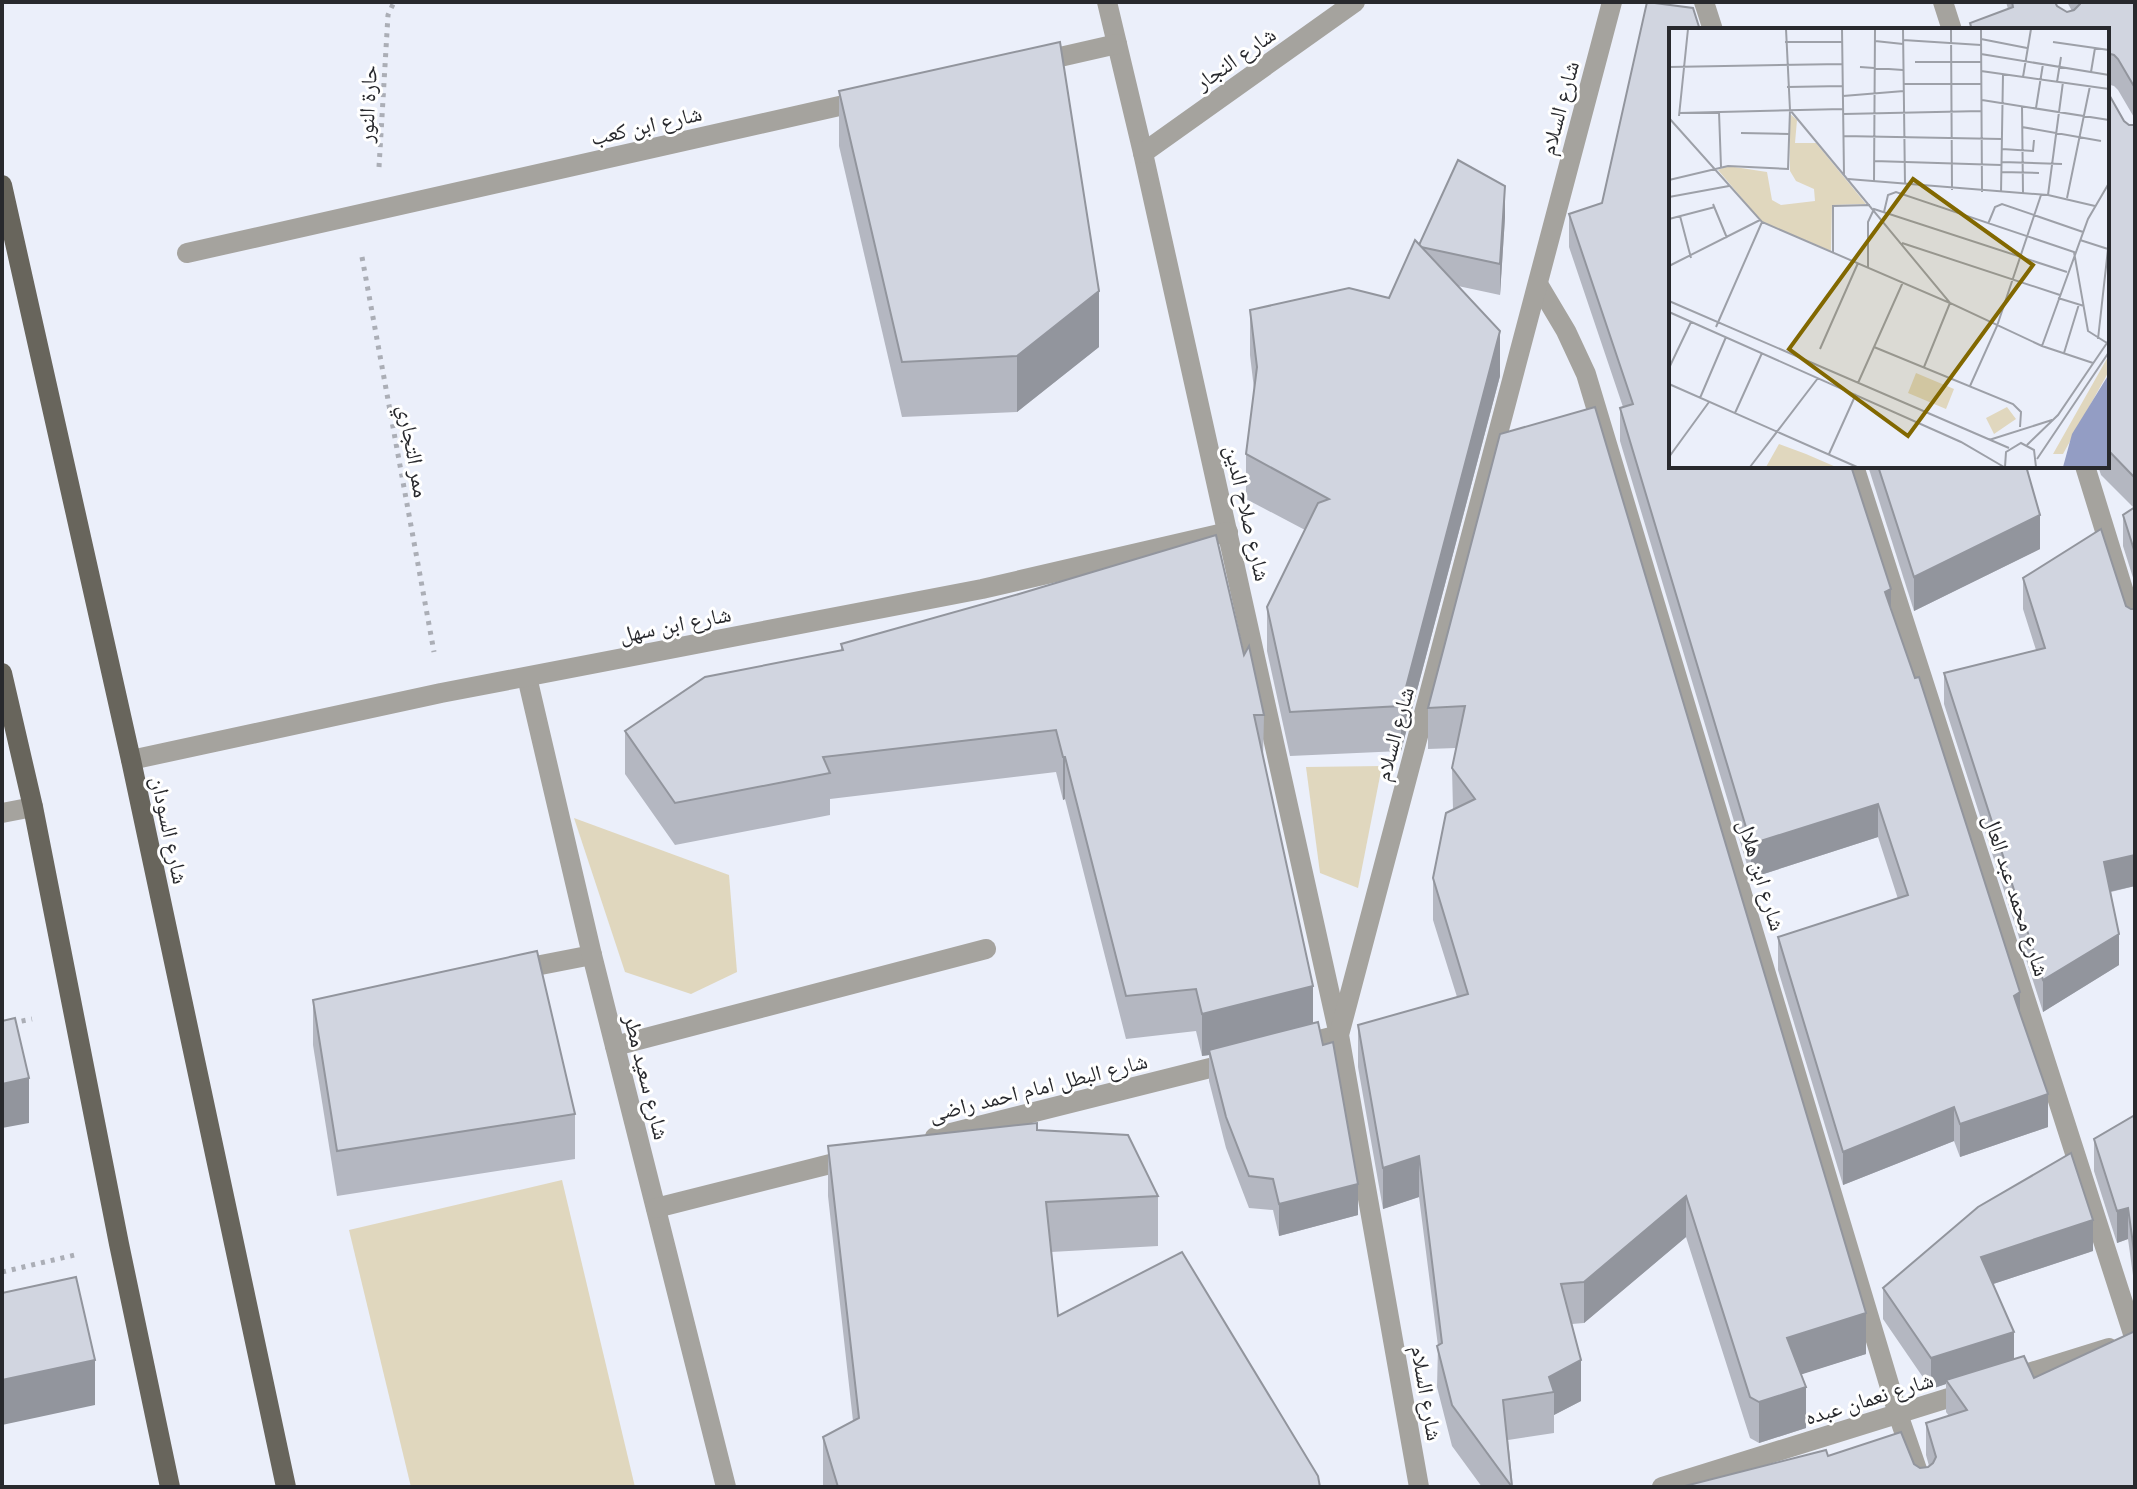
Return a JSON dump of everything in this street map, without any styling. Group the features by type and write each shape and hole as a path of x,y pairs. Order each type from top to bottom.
{"main road":[{"name":"شارع السودان","path":"2,185 131,760 286,1487"},
{"path":"2,673 33,807 170,1487"}],"street":[{"name":"شارع صلاح الدين","path":"1107,2 1339,1035"},
{"name":"شارع النجار","path":"1143,153 1355,2"},
{"name":"شارع السلام","path":"1419,1487 1339,1035 1612,2"},
{"path":"1704,2 1712,28"},
{"path":"1943,2 1951,28"},
{"path":"1024,65 1117,44"},
{"name":"شارع ابن كعب","path":"187,253 885,96"},
{"name":"شارع ابن هلال","path":"1538,284 1566,331 1586,374 1898,1414 1923,1487"},
{"name":"شارع محمد عبد العال","path":"1855,468 2135,1340"},
{"path":"2086,468 2135,628"},
{"name":"شارع ابن سهل","path":"131,760 441,693 982,589 1228,532"},
{"name":"شارع سعيد مطر","path":"527,677 592,955 726,1487"},
{"path":"2,813 33,807"},
{"path":"615,1046 986,949"},
{"path":"493,975 592,955"},
{"path":"1279,1051 1339,1035"},
{"name":"شارع البطل امام احمد راضى","path":"914,1143 1248,1058"},
{"path":"656,1208 868,1154"},
{"name":"شارع نعمان عبده","path":"1662,1487 2135,1340"}],"path":[{"name":"حارة النور","path":"376,210 388,15 394,2"},
{"name":"ممر التجاري","path":"355,216 441,693"},
{"path":"2,1272 119,1244"}],"shaded area":[{"path":"1382,766 1358,888 1320,873 1306,767"},
{"path":"574,818 729,875 737,972 691,994 625,972"},
{"path":"562,1180 635,1487 411,1487 349,1230"}],"building":[{"path":"1647,2 1693,8 1699,28 1669,28 1669,468 1852,468 1891,589 1885,592 1915,678 1919,677 2020,992 2014,996 2048,1094 1960,1124 1954,1107 1843,1152 1778,937 1908,895 1878,804 1751,844 1620,408 1633,404 1569,214 1602,203"},
{"path":"2012,2 2055,2 2067,12 2074,10 2080,2 2135,2 2135,88 2118,59 2109,54 2109,28 1971,28 1970,23 2013,7"},
{"path":"1060,42 1099,291 1017,356 902,362 839,91"},
{"path":"2109,95 2124,121 2135,125 2135,478 2109,451"},
{"path":"1458,160 1505,186 1500,264 1419,245"},
{"path":"1415,240 1500,331 1401,706 1290,712 1267,607 1318,503 1329,499 1246,454 1257,367 1250,310 1349,288 1389,298"},
{"path":"1595,407 1866,1313 1787,1338 1806,1387 1759,1402 1750,1397 1686,1196 1584,1282 1561,1284 1581,1360 1549,1377 1554,1392 1503,1400 1512,1487 1452,1405 1437,1346 1442,1343 1419,1156 1383,1168 1358,1025 1468,994 1433,878 1446,813 1475,799 1452,768 1465,706 1428,708 1500,434"},
{"path":"1879,468 2027,468 2040,515 1914,577"},
{"path":"2135,507 2135,553 2123,515"},
{"path":"2101,529 2126,606 2135,609 2135,855 2104,862 2119,934 2043,980 1944,673 2045,648 2023,578"},
{"path":"1216,535 1244,655 1249,646 1264,715 1254,715 1313,986 1202,1014 1196,989 1126,996 1056,730 823,757 830,773 675,803 625,731 705,677 843,650 841,644"},
{"path":"537,951 575,1114 337,1151 313,1000"},
{"path":"15,1018 29,1078 2,1084 2,1021"},
{"path":"1318,1022 1323,1045 1333,1042 1358,1184 1279,1204 1273,1179 1249,1176 1226,1117 1209,1050"},
{"path":"2135,1115 2135,1258 2128,1208 2117,1211 2094,1139"},
{"path":"1037,1123 1037,1130 1128,1135 1158,1196 1046,1202 1058,1316 1182,1252 1318,1476 1320,1487 838,1487 823,1437 859,1418 828,1146"},
{"path":"2071,1153 2093,1220 1981,1257 2014,1332 1931,1358 1883,1288 1978,1207"},
{"path":"76,1277 95,1360 2,1380 2,1293"},
{"path":"2135,1331 2135,1487 1681,1487 1826,1450 1828,1456 1901,1432 1914,1464 1920,1468 1928,1467 1936,1457 1926,1423 1967,1410 1946,1380 2024,1356 2034,1378"}]}
